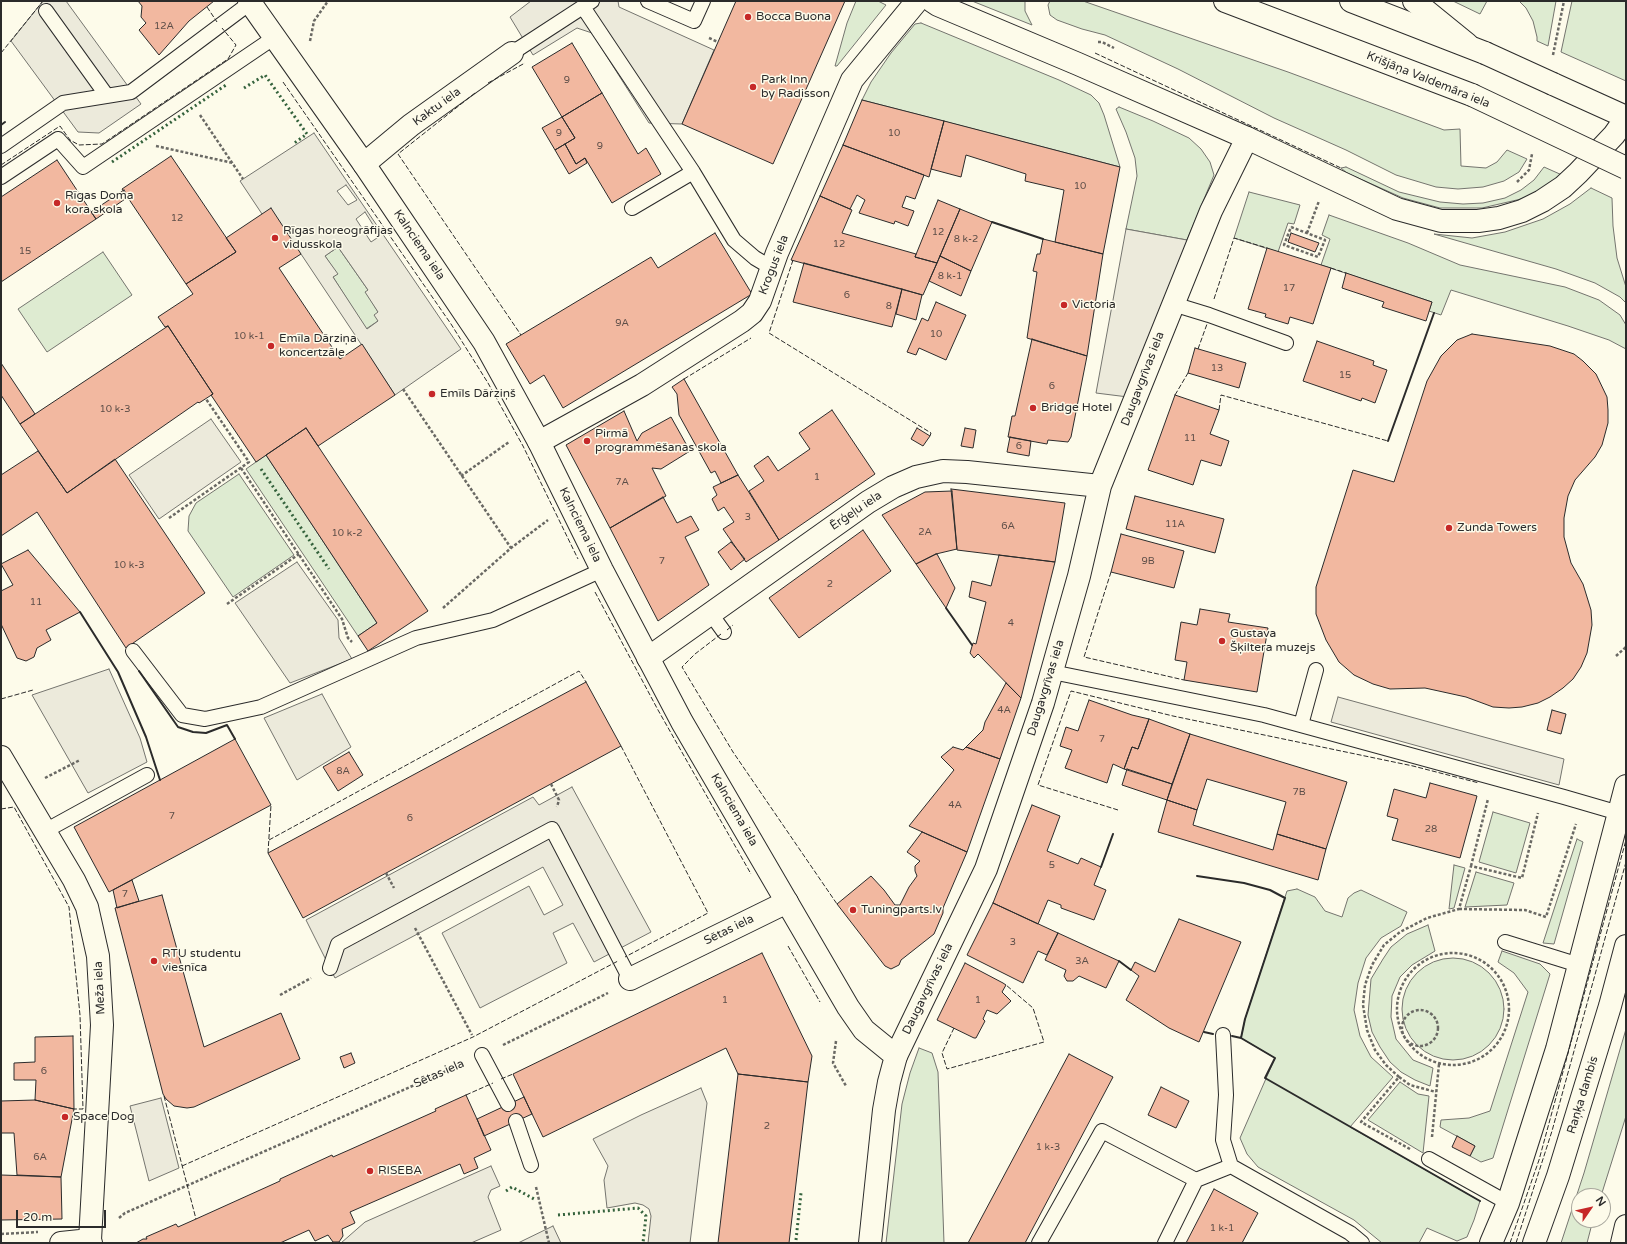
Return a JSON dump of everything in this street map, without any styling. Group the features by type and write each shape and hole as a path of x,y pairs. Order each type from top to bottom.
{"street":[{"name":"Krogus iela","path":"539,442 642,385 742,321 752,313 760,301 772,268 852,80 917,1"},
{"path":"932,1 938,6 1078,64 1247,138 1397,209 1441,221 1478,221 1499,218 1522,211 1542,201 1563,187 1614,135 1626,118 1478,50 1351,1"},
{"name":"Krišjāņa Valdemāra iela","path":"1225,1 1472,95 1626,168"},
{"path":"1414,1 1478,50"},
{"name":"Kalnciema iela","path":"249,2 364,164 484,342 539,442 602,570 686,728 848,1007 864,1030 896,1056"},
{"name":"Kaktu iela","path":"364,164 411,125 512,53"},
{"name":"Daugavgrīvas iela","path":"870,1243 884,1110 896,1056 986,869 1052,672 1079,576 1100,486 1198,242 1228,174 1247,138"},
{"name":"Ērģeļu iela","path":"648,658 868,502 893,487 916,477 943,471 967,472 1100,486"},
{"name":"Meža iela","path":"1,757 74,880 88,907 98,956 102,1025 90,1242"},
{"path":"1491,1243 1508,1203 1557,1049 1626,786"},
{"name":"Sētas iela","path":"630,979 787,902"},
{"name":"Raņķa dambis","path":"1534,1243 1561,1169 1610,1006 1626,946"},
{"path":"1622,1243 1626,1226"},
{"path":"61,1243 90,1242"}],"lane":[{"path":"648,1 694,21 703,1"},
{"path":"1,146 63,103 131,92 249,2"},
{"path":"512,53 587,4 694,172 734,240 755,258 772,268"},
{"path":"46,11 108,96"},
{"path":"1,178 58,139 83,167 275,37"},
{"path":"632,208 694,172"},
{"path":"1173,304 1209,315 1286,343"},
{"path":"133,651 182,715 205,719 261,707 416,638 493,620 602,570"},
{"path":"711,614 724,632"},
{"path":"1301,725 1316,670"},
{"path":"1052,672 1264,715 1564,796 1619,813"},
{"path":"45,831 147,774"},
{"path":"330,968 338,944 404,907 552,829 630,979"},
{"path":"1504,942 1579,965"},
{"path":"1223,1035 1226,1095 1223,1140 1231,1166 1350,1233 1362,1243"},
{"path":"482,1055 508,1104"},
{"path":"516,1121 531,1165"},
{"path":"1039,1243 1102,1131 1196,1180"},
{"path":"1429,1160 1508,1203"},
{"path":"1165,1243 1196,1180 1231,1166"}],"path":[{"path":"310,42 314,21 328,1"},
{"path":"1553,56 1564,1"},
{"path":"1095,42 1102,42 1116,49"},
{"path":"198,112 243,179"},
{"path":"149,144 233,163"},
{"path":"1515,184 1529,170 1534,147"},
{"path":"1307,233 1319,200"},
{"path":"1291,227 1307,233 1325,240 1318,257 1284,245 1291,227"},
{"path":"403,389 511,548"},
{"path":"169,518 249,462 206,399"},
{"path":"461,476 513,440"},
{"path":"241,468 342,619 348,638 365,661"},
{"path":"416,638 445,605 511,548 552,517"},
{"path":"227,604 299,554"},
{"path":"1616,656 1626,647"},
{"path":"21,790 80,760"},
{"path":"1458,909 1471,866 1489,794"},
{"path":"1471,866 1522,878 1539,809"},
{"path":"1436,1092 1410,1085 1386,1066 1375,1050 1367,1030 1363,1005 1365,985 1372,965 1384,945 1400,932 1427,918 1458,909 1525,910 1546,917 1577,821"},
{"path":"386,873 482,1055"},
{"path":"1452,952 1471,955 1489,965 1501,980 1508,997 1509,1015 1505,1032 1495,1047 1481,1058 1464,1064 1439,1064 1430,1061 1414,1051 1403,1037 1397,1018 1397,999 1403,980 1416,965 1433,955 1452,952"},
{"path":"280,996 330,968"},
{"name":"Sētas iela","path":"90,1242 125,1213 482,1055 613,990 630,979"},
{"path":"1414,1010 1427,1010 1436,1019 1439,1030 1434,1041 1429,1044 1423,1046 1412,1045 1403,1037 1402,1030 1404,1018 1408,1013 1414,1010"},
{"path":"836,1041 833,1063 846,1086"},
{"path":"1399,1077 1361,1122 1429,1160 1439,1064"},
{"path":"531,1165 549,1243"}],"green space":[{"path":"856,1 878,1 886,5 837,66 835,66 847,23"},
{"path":"972,1 1025,1 1025,11 1032,25"},
{"path":"1050,1 1083,1 1288,72 1444,130 1460,129 1461,166 1486,168 1497,162 1507,150 1527,159 1519,172 1504,181 1483,187 1458,189 1436,187 1396,175 1346,150 1274,118 1178,69 1105,35 1057,20 1050,15 1048,5"},
{"path":"1453,1 1487,1 1480,14"},
{"path":"1519,1 1556,1 1548,46 1537,41 1533,21 1526,8"},
{"path":"1572,1 1626,1 1626,81 1561,52"},
{"path":"921,23 1059,80 1091,95 1099,103 1104,115 1120,167 862,100 871,82 891,53 915,24"},
{"path":"1119,107 1189,138 1201,149 1210,162 1214,175 1187,240 1126,229 1137,176 1135,158 1116,109"},
{"path":"1346,167 1399,192 1440,202 1463,204 1483,203 1505,198 1521,190 1534,180 1544,167 1562,175 1541,190 1521,199 1482,208 1440,208 1403,198 1347,173 1341,168"},
{"path":"1591,188 1612,198 1613,226 1617,258 1626,287 1626,303 1620,297 1595,283 1556,269 1434,234 1472,238 1505,232 1543,219 1570,204"},
{"path":"1249,192 1300,205 1294,224 1288,223 1278,252 1234,238"},
{"path":"1329,215 1408,243 1460,265 1565,287 1599,300 1620,315 1626,325 1626,349 1609,340 1568,326 1451,290 1441,315 1429,311 1432,302 1321,265 1330,239 1322,235"},
{"path":"338,247 368,290 366,292 378,312 378,321 366,329 333,277 337,274 325,256"},
{"path":"103,252 132,295 47,352 18,309"},
{"path":"266,455 377,623 358,636 246,469"},
{"path":"239,474 294,555 233,597 188,531 189,516 196,503"},
{"path":"1493,812 1530,823 1516,873 1479,862"},
{"path":"1577,839 1583,842 1554,944 1543,943"},
{"path":"1454,865 1465,868 1454,908 1449,909"},
{"path":"1476,872 1514,883 1507,905 1465,907"},
{"path":"1297,889 1315,897 1325,911 1342,917 1348,898 1361,890 1407,912 1401,926 1381,938 1366,958 1358,983 1354,1010 1360,1036 1371,1057 1393,1077 1350,1127 1480,1201 1467,1237 1457,1241 1427,1228 1419,1243 1382,1243 1354,1220 1258,1167 1247,1154 1240,1138 1275,1058 1241,1038 1245,1019 1287,891"},
{"path":"1428,925 1435,951 1412,965 1400,977 1392,996 1391,1017 1396,1039 1413,1060 1433,1068 1430,1086 1401,1072 1390,1062 1372,1032 1368,1015 1371,979 1391,947 1407,934"},
{"path":"1502,951 1540,964 1550,974 1493,1158 1481,1162 1470,1156 1475,1146 1440,1127 1441,1120 1469,1118 1490,1111 1528,992 1514,973 1498,962"},
{"path":"1453,958 1463,959 1482,966 1496,980 1503,999 1503,1019 1496,1038 1482,1052 1463,1059 1453,1060 1443,1059 1424,1052 1410,1038 1403,1019 1402,1009 1403,999 1410,980 1424,966 1443,959"},
{"path":"1626,1029 1626,1116 1604,1188 1579,1188"},
{"path":"919,1048 932,1053 938,1072 944,1243 886,1243 902,1104 910,1073"},
{"path":"1400,1082 1418,1094 1429,1096 1423,1153 1368,1120"},
{"path":"1571,1213 1571,1228 1591,1228 1587,1243 1561,1243"}],"shaded area":[{"path":"43,1 66,1 141,104 99,133 78,132 11,41"},
{"path":"531,1 618,1 619,7 714,50 682,124 649,123 592,33 577,28 533,55 510,17"},
{"path":"314,133 461,349 395,395 301,254 262,214 240,181","holes":["346,185 357,200 348,205 337,191","365,212 380,236 371,242 356,219","338,247 368,290 365,292 378,312 374,315 378,321 367,329 333,277 338,274 325,256"]},
{"path":"1126,229 1198,242 1136,398 1096,393"},
{"path":"211,419 241,462 159,519 129,475"},
{"path":"297,562 338,620 339,638 352,659 290,683 235,603"},
{"path":"109,669 140,738 147,762 88,793 32,695"},
{"path":"322,694 351,747 297,780 264,718"},
{"path":"1338,697 1564,759 1559,785 1331,722"},
{"path":"572,787 651,932 594,962 573,923 553,933 567,963 480,1008 442,933 529,886 544,915 563,905 543,867 335,978 306,920 533,797 539,805"},
{"path":"701,1088 707,1103 690,1243 648,1243 651,1216 649,1209 643,1205 635,1203 607,1208 604,1180 608,1166 593,1139 641,1115"},
{"path":"161,1098 179,1168 149,1181 130,1106"},
{"path":"491,1166 500,1186 491,1190 488,1197 501,1230 471,1243 341,1243 365,1222"},
{"path":"553,1226 561,1243 518,1243"}],"building":[{"path":"138,1 214,1 189,21 159,55 139,30 146,23 141,17 142,6"},
{"name":"Park Inn by Radisson","path":"736,1 845,1 773,164 682,124"},
{"path":"572,43 602,93 562,117 532,67"},
{"path":"602,93 638,154 646,148 661,174 612,203 585,158 576,164 565,144 575,138 562,117"},
{"path":"862,100 944,121 929,177 843,145"},
{"path":"562,117 575,138 555,150 542,128"},
{"path":"944,121 1120,167 1103,254 1055,242 1064,190 1025,181 1026,174 966,155 961,177 931,169"},
{"path":"565,144 576,164 585,158 587,163 569,174 555,150"},
{"path":"843,145 924,175 915,199 906,196 902,207 914,211 908,226 895,221 894,224 859,213 865,200 857,195 850,209 820,196"},
{"path":"171,156 236,252 186,284 122,189"},
{"path":"57,160 96,219 1,282 1,197"},
{"path":"124,190 128,197 96,219 91,212"},
{"path":"820,196 852,210 842,233 916,254 915,257 937,263 923,295 791,260"},
{"path":"938,200 960,209 937,263 915,257"},
{"path":"271,208 301,254 279,268 340,359 362,344 395,395 318,446 306,428 256,462 211,395 213,394 168,326 165,327 158,317 193,294 186,284 236,252 226,238"},
{"path":"960,209 992,222 971,271 940,256"},
{"path":"715,233 752,294 563,408 544,375 530,384 506,344 651,257 658,268"},
{"path":"1291,233 1319,243 1315,252 1288,242"},
{"name":"Victoria","path":"1043,239 1103,254 1087,356 1027,338 1037,272 1033,271 1037,254 1040,254"},
{"path":"1267,248 1331,268 1313,324 1290,317 1288,324 1265,317 1266,314 1248,309"},
{"path":"940,256 971,271 961,296 929,281"},
{"path":"804,263 902,289 892,327 793,302"},
{"path":"1346,273 1432,302 1426,321 1382,307 1384,302 1342,288"},
{"path":"902,289 922,295 916,320 896,314"},
{"path":"936,302 966,315 946,360 919,348 916,355 907,352 922,318 928,321"},
{"path":"168,326 213,394 199,403 198,402 67,493 20,424"},
{"name":"Zunda Towers","path":"1472,334 1550,346 1574,354 1596,374 1607,397 1608,423 1602,445 1595,457 1575,480 1568,496 1564,518 1564,537 1571,563 1583,584 1591,610 1592,625 1587,653 1581,667 1573,679 1563,688 1538,703 1522,707 1493,707 1466,697 1425,688 1390,689 1373,684 1354,675 1339,662 1326,640 1316,614 1316,587 1353,470 1394,482 1427,381 1441,356 1457,340"},
{"path":"1032,339 1087,356 1071,437 1068,442 1048,440 1047,444 1008,437 1012,416 1015,416"},
{"path":"1317,341 1374,361 1373,365 1387,370 1375,403 1362,398 1361,401 1303,381"},
{"path":"1195,348 1246,363 1239,388 1188,373"},
{"path":"1,363 35,414 20,424 1,395"},
{"path":"684,379 738,475 721,483 715,471 711,473 679,415 677,394 672,387"},
{"path":"1175,395 1219,410 1210,434 1229,441 1221,466 1201,460 1193,485 1148,470"},
{"path":"832,410 875,474 779,540 749,491 764,481 754,466 768,456 778,471 810,449 799,433"},
{"path":"624,411 637,441 642,433 671,417 690,451 661,469 652,468 666,496 610,528 566,445"},
{"path":"306,428 428,611 368,651 358,636 377,623 266,455"},
{"path":"917,428 930,436 923,446 911,439"},
{"path":"965,428 976,430 973,448 961,446"},
{"path":"1010,437 1031,441 1029,456 1007,452"},
{"path":"38,451 67,493 115,459 205,593 126,648 37,512 1,536 1,475"},
{"path":"738,475 779,540 746,562 723,529 734,522 724,507 718,511 712,499 717,495 713,487"},
{"path":"951,489 1065,503 1055,562 957,550"},
{"path":"952,491 957,549 936,554 916,564 882,515 925,492"},
{"path":"1135,496 1224,519 1215,553 1126,529"},
{"path":"663,497 677,523 691,516 699,530 685,537 709,585 658,621 610,528"},
{"path":"863,530 891,571 799,638 769,598"},
{"path":"1121,534 1184,551 1174,588 1111,572"},
{"path":"731,542 745,559 731,570 718,552"},
{"path":"28,550 80,612 46,630 51,640 37,648 34,657 26,661 17,658 1,624 1,591 13,585 1,564"},
{"path":"936,554 955,588 946,608 916,564"},
{"path":"999,555 1055,562 1021,698 978,654 974,658 970,653 973,643 976,644 986,602 969,597 972,581 991,586"},
{"name":"Gustava Šķiltera muzejs","path":"1200,609 1230,614 1228,622 1268,628 1257,692 1184,680 1187,662 1175,660 1181,622 1197,625"},
{"path":"586,682 621,746 303,918 268,853"},
{"path":"1006,683 1021,698 1000,759 966,747 983,730 985,722"},
{"path":"1089,700 1132,715 1149,719 1138,749 1132,747 1124,769 1113,764 1107,783 1065,768 1072,750 1060,746 1066,727 1078,731"},
{"path":"1552,710 1566,714 1561,734 1547,730"},
{"path":"1149,719 1190,734 1172,784 1124,769 1132,747 1138,749"},
{"path":"1190,734 1347,782 1326,849 1277,834 1286,802 1207,779 1197,810 1167,800"},
{"path":"235,739 271,805 109,892 74,827"},
{"path":"953,747 963,750 966,747 1000,759 967,852 909,826 954,770 941,757"},
{"path":"349,752 363,775 338,791 323,767"},
{"path":"1127,769 1172,784 1167,800 1122,785"},
{"path":"1430,783 1477,796 1460,858 1392,840 1398,819 1387,816 1394,789 1426,798"},
{"path":"1167,800 1197,810 1193,825 1273,850 1277,834 1326,849 1318,880 1158,832"},
{"path":"1032,805 1060,816 1047,851 1078,864 1081,858 1101,867 1094,885 1106,890 1094,920 1061,908 1061,905 1048,900 1038,924 993,903"},
{"path":"922,832 967,852 943,908 943,913 934,934 901,960 899,965 891,969 885,966 837,904 871,876 895,905 900,905 909,887 917,876 915,866 920,861 907,852"},
{"path":"132,880 139,901 117,908 113,890"},
{"name":"RTU studentu viesnīca","path":"162,895 204,1047 281,1013 300,1059 194,1107 187,1108 174,1106 163,1094 115,908"},
{"path":"993,903 1058,933 1047,955 1038,951 1023,983 967,955"},
{"path":"1179,919 1241,942 1199,1042 1169,1028 1126,1000 1139,976 1131,970 1135,962 1155,972"},
{"path":"1058,933 1119,961 1106,988 1079,976 1073,981 1067,981 1064,976 1066,970 1045,960"},
{"path":"762,953 812,1056 808,1082 738,1074 726,1048 543,1137 513,1074"},
{"path":"965,963 1006,985 1002,992 1011,1001 997,1014 987,1010 983,1019 985,1021 976,1038 937,1020"},
{"path":"73,1036 74,1109 35,1100 36,1080 14,1080 14,1063 35,1062 35,1037"},
{"path":"351,1053 355,1063 344,1068 340,1057"},
{"path":"1069,1054 1113,1077 1025,1243 968,1243"},
{"path":"738,1074 808,1082 789,1243 718,1243"},
{"path":"1161,1087 1189,1101 1176,1128 1148,1115"},
{"name":"RISEBA","path":"466,1095 491,1150 474,1158 478,1168 464,1174 460,1164 350,1212 355,1223 342,1229 343,1236 339,1242 333,1242 328,1235 315,1241 309,1230 280,1243 136,1243 176,1224 178,1227 196,1219 280,1181 280,1179 332,1155 333,1157 436,1111 435,1109"},
{"path":"524,1097 532,1114 484,1136 477,1119"},
{"path":"35,1100 74,1109 61,1177 17,1175 14,1133 1,1133 1,1101"},
{"path":"1457,1136 1475,1146 1470,1156 1452,1147"},
{"path":"1,1175 61,1177 62,1219 1,1220"},
{"path":"1214,1189 1258,1213 1242,1243 1186,1243"}],"hedge":[{"path":"244,88 265,75 307,134 293,144"},
{"path":"112,162 226,85"},
{"path":"261,469 329,569"},
{"path":"506,1191 512,1187 536,1200"},
{"path":"796,1240 801,1193"},
{"path":"558,1215 638,1208 646,1216 643,1243"}],"fence":[{"path":"1,53 43,1"},
{"path":"207,7 217,22"},
{"path":"1,165 60,126 70,140 79,145 102,144 228,59 236,45 222,28"},
{"path":"1095,53 1341,168"},
{"path":"1,60 1,70"},
{"path":"488,83 525,63"},
{"path":"283,82 451,324 488,383 523,446 578,559"},
{"path":"475,93 398,154 521,335"},
{"path":"1214,299 1234,238 1267,248"},
{"path":"793,260 769,333 931,433 930,436"},
{"path":"1331,268 1346,273"},
{"path":"1198,349 1207,324"},
{"path":"684,379 751,338"},
{"path":"1175,395 1188,373"},
{"path":"1219,410 1221,395 1388,441"},
{"path":"1111,572 1084,657 1184,680"},
{"path":"595,592 658,710 751,874"},
{"path":"727,630 733,625"},
{"path":"721,634 695,654 682,667 733,752 837,904"},
{"path":"269,840 579,671 586,682"},
{"path":"1,699 33,690"},
{"path":"1118,810 1038,785 1071,691 1173,716 1413,766 1479,783"},
{"path":"621,746 708,913 625,957"},
{"path":"268,853 271,805"},
{"path":"1,809 14,807 69,907 80,1015 83,1109 74,1109"},
{"path":"1510,1243 1539,1160 1626,840"},
{"path":"1516,1243 1552,1131 1626,862"},
{"path":"788,946 820,1002"},
{"path":"182,1166 473,1037 618,961"},
{"path":"954,1028 942,1053 947,1069 1044,1042 1033,1008 1006,985"},
{"path":"501,1079 513,1074"},
{"path":"466,1095 493,1083"},
{"path":"164,1096 196,1219"}],"wall":[{"path":"1,125 5,122"},
{"path":"992,222 1043,239"},
{"path":"1388,441 1434,313"},
{"path":"946,608 972,645"},
{"path":"80,612 118,672 146,737 160,780"},
{"path":"139,671 178,727 193,732 206,733 227,725 235,739"},
{"path":"1101,867 1113,834"},
{"path":"1197,876 1244,883 1270,890 1285,898 1245,1019 1241,1038 1232,1036"},
{"path":"1119,961 1131,970"},
{"path":"1204,1032 1213,1034"},
{"path":"1241,1038 1275,1058 1265,1078 1480,1201"}],"place":[{"name":"Bocca Buona","path":"748,17"},
{"name":"Park Inn by Radisson","path":"753,87"},
{"name":"Rīgas Doma kora skola","path":"57,203"},
{"name":"Rīgas horeogrāfijas vidusskola","path":"275,238"},
{"name":"Victoria","path":"1064,305"},
{"name":"Emīla Dārziņa koncertzāle","path":"271,346"},
{"name":"Emīls Dārziņš","path":"432,394"},
{"name":"Bridge Hotel","path":"1033,408"},
{"name":"Pirmā programmēšanas skola","path":"587,441"},
{"name":"Zunda Towers","path":"1449,528"},
{"name":"Gustava Šķiltera muzejs","path":"1222,641"},
{"name":"Tuningparts.lv","path":"853,910"},
{"name":"RTU studentu viesnīca","path":"154,961"},
{"name":"Space Dog","path":"65,1117"},
{"name":"RISEBA","path":"370,1171"}]}
